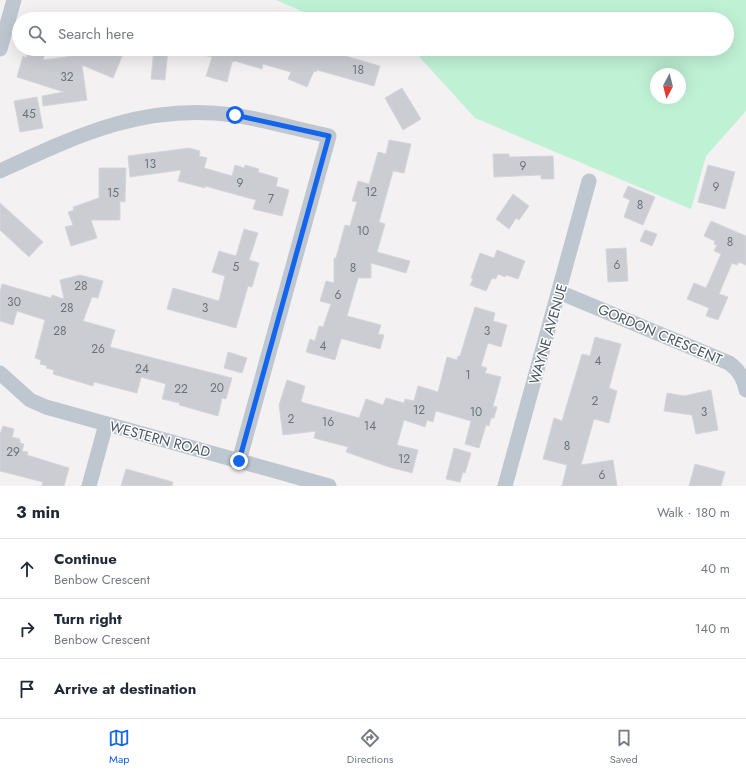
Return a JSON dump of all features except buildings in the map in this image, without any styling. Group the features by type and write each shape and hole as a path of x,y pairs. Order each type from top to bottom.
{"street":[{"path":"0,49 14,0"},
{"path":"0,171 85,133 126,121 164,114 199,113 235,115 329,136 239,461"},
{"name":"WAYNE AVENUE","path":"505,486 560,292 589,181"},
{"name":"GORDON CRESCENT","path":"560,292 729,363 737,369 742,377 746,390"},
{"name":"WESTERN ROAD","path":"0,373 24,395 38,404 329,486"},
{"path":"89,486 106,424"}],"green space":[{"path":"276,0 746,0 746,111 706,156 691,209 475,118 419,56 734,56 734,12 304,12"}],"route":[{"path":"235,115 329,136 239,461"}]}
